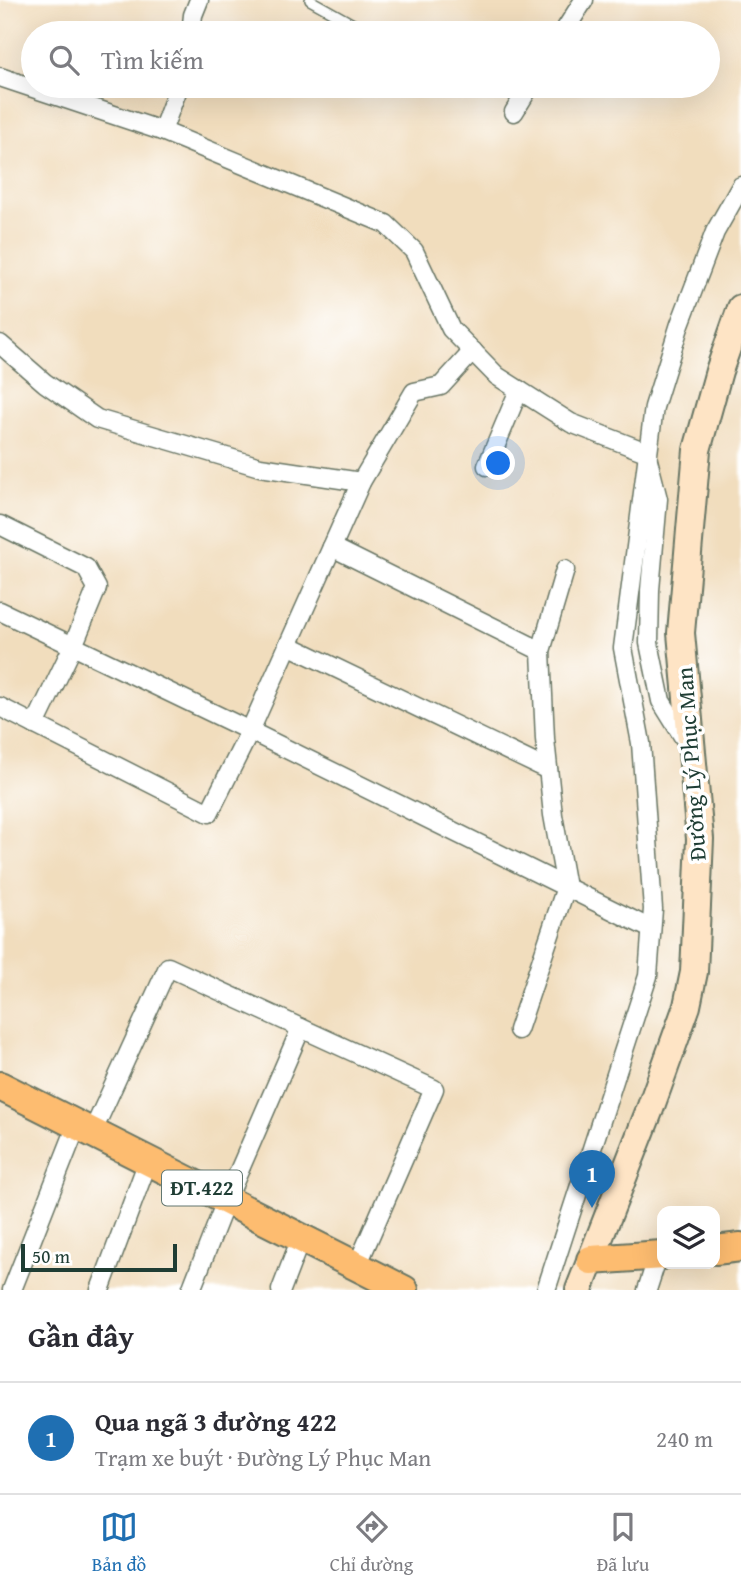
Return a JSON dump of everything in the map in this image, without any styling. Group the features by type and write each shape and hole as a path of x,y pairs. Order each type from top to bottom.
{"main road":[{"name":"Đường Lý Phục Man","path":"579,1290 687,1006 694,972 701,839 681,633 697,450 719,371 741,308"},
{"name":"ĐT.422","path":"1,1090 226,1200 379,1281"},
{"path":"720,1249 741,1247"},
{"path":"591,1260 657,1255"}],"street":[{"path":"192,21 199,0"},
{"path":"570,21 583,0"},
{"path":"0,77 21,84"},
{"path":"63,98 162,131 386,224 414,251 451,328 497,376 571,423 646,452"},
{"path":"162,131 174,98"},
{"path":"514,111 522,98"},
{"path":"546,1290 648,976 653,909 641,743 623,648 646,452 654,407 680,324 715,232 741,186"},
{"path":"0,345 45,383 97,419 260,467 361,482"},
{"path":"0,707 209,813 250,731 361,482 414,392 441,386 473,351"},
{"path":"487,466 519,390"},
{"path":"646,452 658,499 650,590 649,643 661,701 691,748"},
{"path":"0,525 86,568 97,587 73,646 35,725"},
{"path":"332,547 541,651"},
{"path":"519,1030 566,887 548,770 541,651 565,570"},
{"path":"0,611 651,929"},
{"path":"288,645 548,770"},
{"path":"12,1290 85,1129 168,967 434,1089 379,1281"},
{"path":"191,1290 226,1200 301,1028"},
{"path":"100,1290 148,1161"},
{"path":"281,1290 301,1238"},
{"path":"647,1290 657,1263"}],"lane":[{"path":"310,0 348,21"}],"place":[{"name":"Qua ngã 3 đường 422","path":"592,1208"}]}
